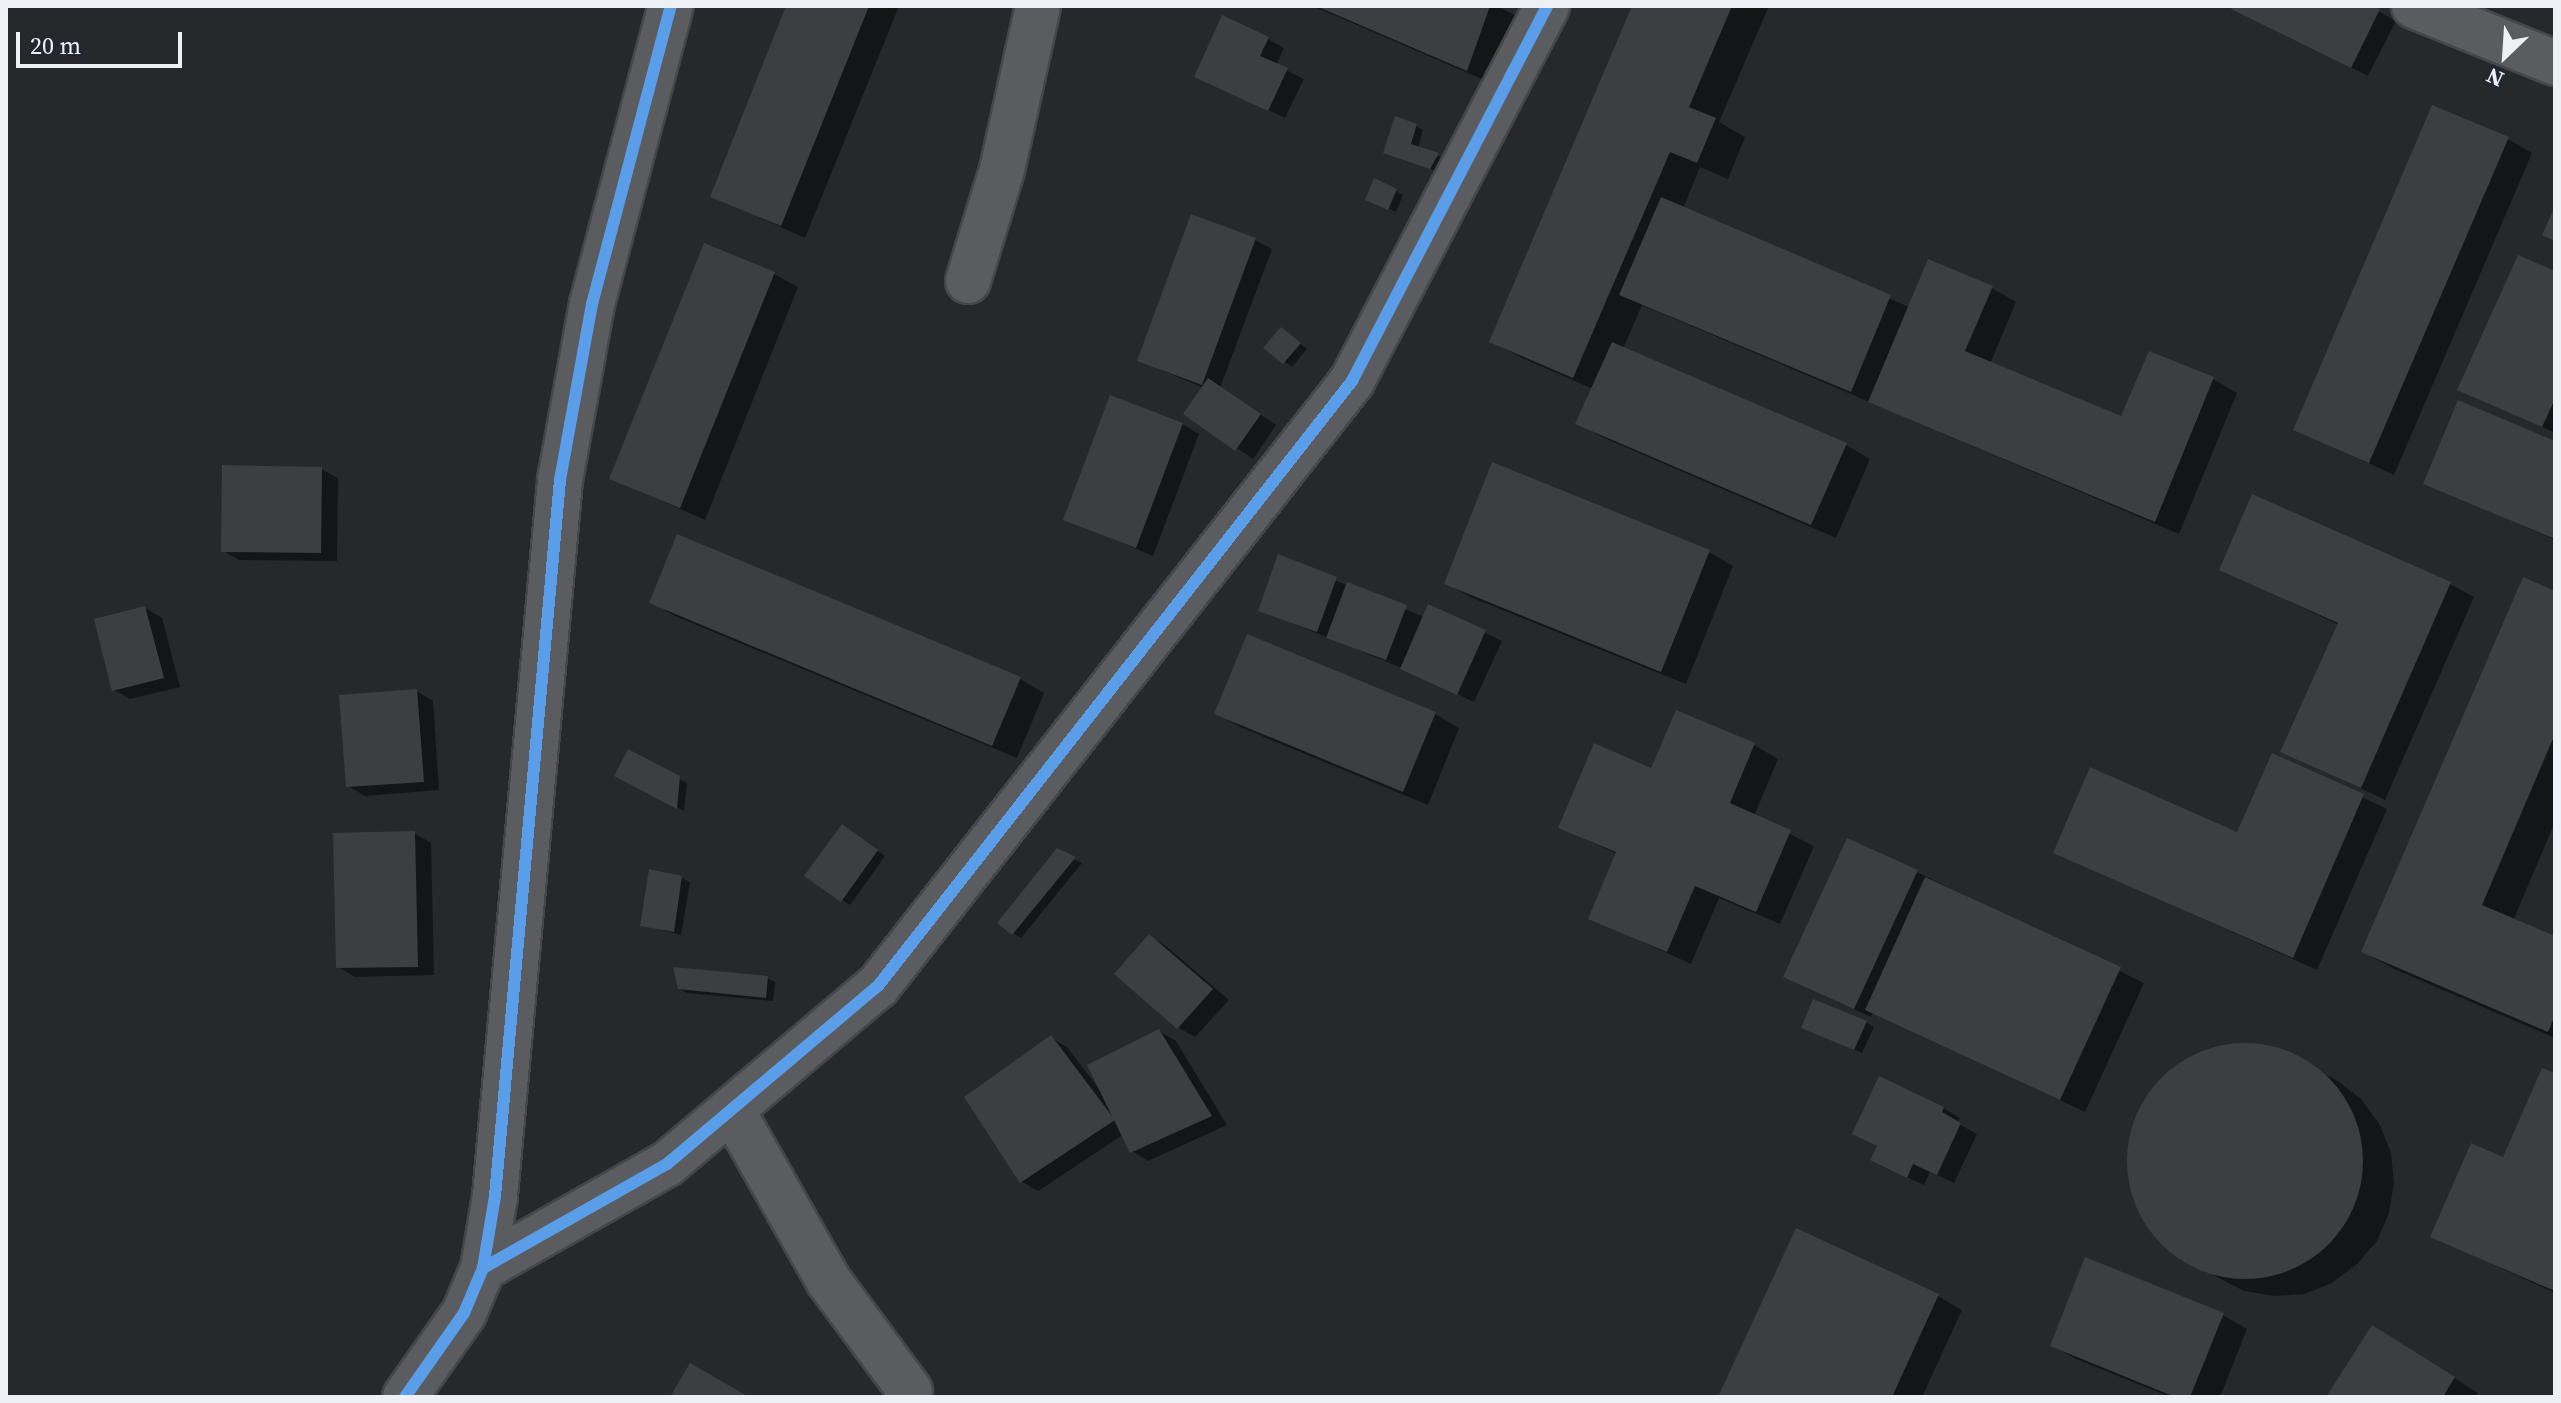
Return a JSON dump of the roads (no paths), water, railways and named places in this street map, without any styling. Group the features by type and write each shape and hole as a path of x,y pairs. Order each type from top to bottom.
{"street":[{"path":"405,1397 464,1313 483,1268 495,1196 560,480 592,304 671,6"},
{"path":"968,281 1002,170 1038,6"},
{"path":"483,1268 667,1164 878,986 1352,381 1547,6"},
{"path":"2414,6 2555,63"},
{"path":"732,1110 828,1280 910,1391"}]}
